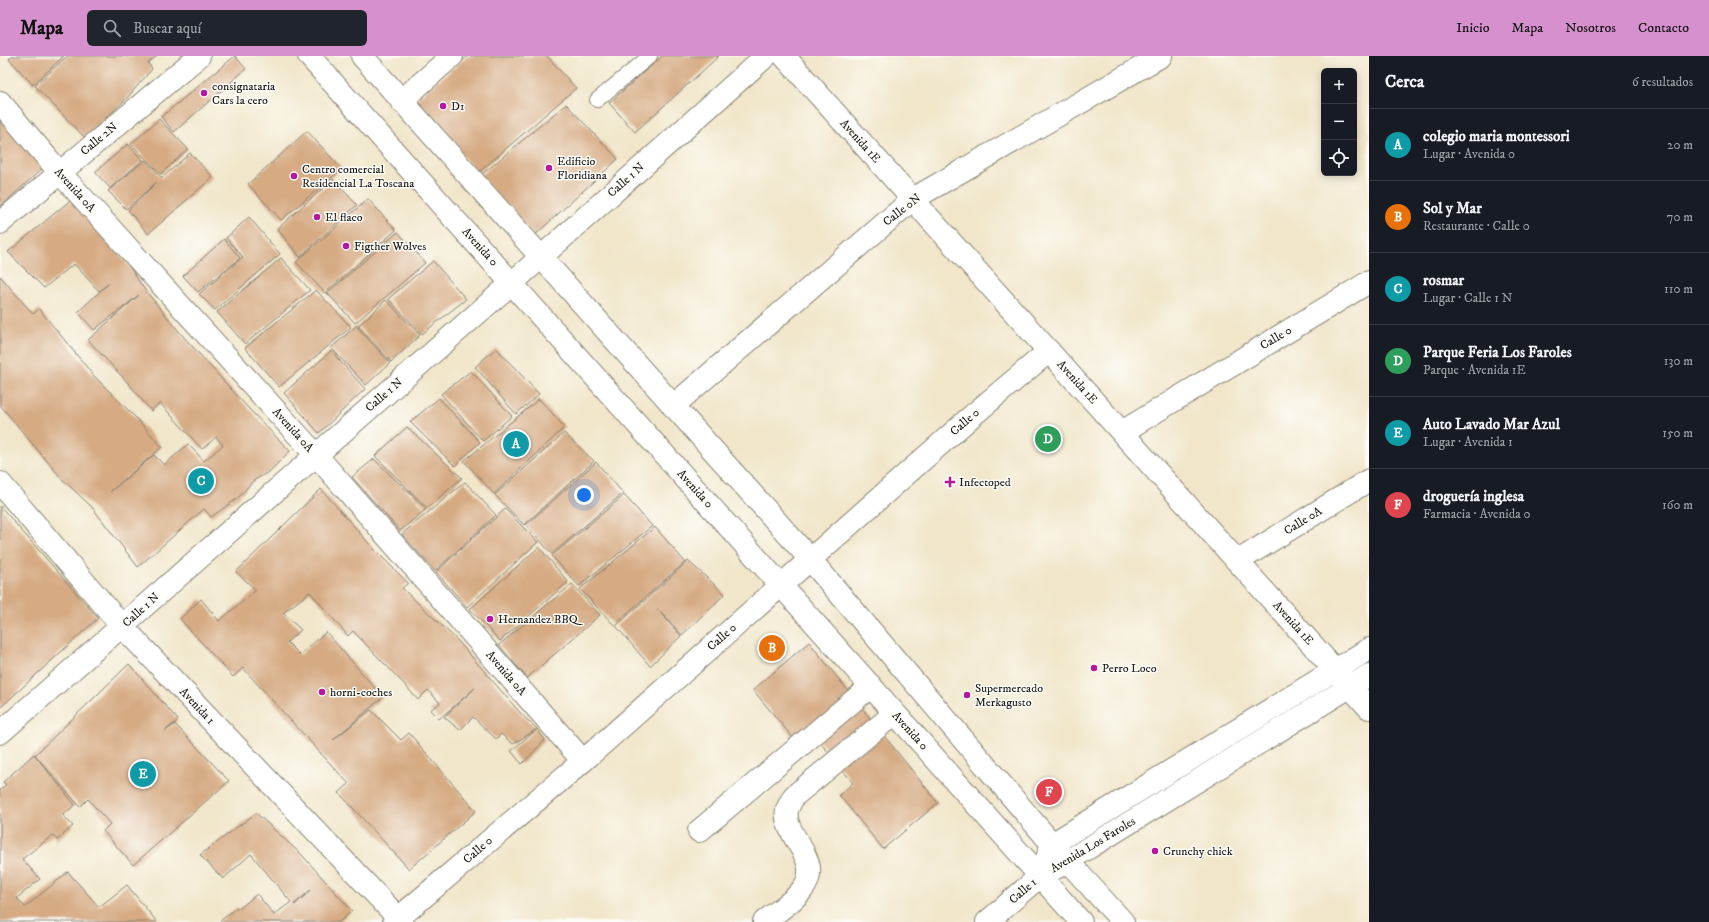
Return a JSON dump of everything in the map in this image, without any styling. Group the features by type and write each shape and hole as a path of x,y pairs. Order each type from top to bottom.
{"street":[{"name":"Calle 2N","path":"0,223 199,56"},
{"name":"Avenida 0","path":"309,56 1081,922"},
{"path":"362,56 809,560 1052,844 1123,922"},
{"path":"401,101 452,56"},
{"name":"Calle 1 N","path":"0,733 512,283 766,56"},
{"name":"Avenida 1E","path":"784,56 1369,708"},
{"name":"Calle 0N","path":"673,406 913,200 1161,56"},
{"name":"Avenida 0A","path":"0,102 60,173 316,454 583,761"},
{"name":"Calle 0","path":"1122,432 1369,282"},
{"name":"Calle 0","path":"398,921 583,761 973,415 1049,351"},
{"name":"Calle 0A","path":"1238,561 1369,480"},
{"name":"Avenida 1","path":"0,483 122,626 398,921"},
{"name":"Avenida Los Faroles","path":"1040,876 1052,844 1369,649"},
{"name":"Avenida Los Faroles","path":"1040,876 1068,862 1369,675"},
{"path":"699,831 871,686"},
{"path":"764,922 802,891 809,878 808,861 789,824 787,810 794,796 894,714"},
{"name":"Calle 1","path":"987,922 1040,876"}],"lane":[{"path":"597,100 650,56"}],"building":[{"path":"13,56 64,56 33,85 9,59"},
{"path":"67,56 157,56 148,63 152,69 126,99 85,138 35,86"},
{"name":"consignataria Cars la cero","path":"235,56 246,69 174,132 161,117"},
{"path":"468,56 547,56 576,88 478,173 413,102"},
{"path":"662,56 719,56 635,132 609,103"},
{"name":"Edificio Floridiana","path":"566,104 618,159 534,236 480,176"},
{"path":"0,113 46,165 0,207"},
{"path":"159,119 188,149 161,174 131,144"},
{"name":"Centro comercial Residencial La Toscana","path":"307,131 342,169 281,220 248,184"},
{"path":"128,144 143,160 110,188 95,172"},
{"path":"190,153 213,177 148,234 128,210 157,182 126,209 108,191 145,160 162,178"},
{"name":"El flaco","path":"333,179 357,205 300,257 277,229"},
{"path":"72,199 128,265 145,290 182,335 249,409 290,451 270,471 253,481 238,498 211,517 204,509 138,567 91,506 62,479 0,405 0,276 33,314 39,309 94,376 136,418 162,447 110,492 154,455 164,465 188,444 204,461 223,445 216,437 202,449 160,403 151,411 129,384 88,340 139,295 94,330 78,312 110,282 99,291 74,264 44,288 8,252"},
{"name":"Figther Wolves","path":"368,199 396,230 325,293 296,262"},
{"path":"249,217 280,254 215,310 199,294 243,257 226,238"},
{"path":"398,232 425,263 355,323 327,293"},
{"path":"224,239 240,258 198,292 183,276"},
{"path":"281,258 310,290 245,344 217,312"},
{"path":"433,261 466,299 422,334 388,299"},
{"path":"316,290 351,327 279,387 245,348"},
{"path":"386,300 420,335 391,362 358,326"},
{"path":"356,326 390,363 366,385 331,348"},
{"path":"496,348 539,394 516,414 475,367"},
{"path":"331,351 365,389 319,433 284,393"},
{"path":"471,371 512,416 483,441 441,394"},
{"path":"439,398 480,442 455,466 410,422"},
{"path":"539,399 565,427 494,494 464,461"},
{"path":"407,427 462,478 427,508 375,456"},
{"path":"564,433 594,461 524,525 495,495"},
{"path":"374,459 426,509 400,531 352,477"},
{"path":"596,462 623,493 552,554 526,525"},
{"path":"465,482 496,515 435,571 402,534"},
{"path":"321,489 373,548 408,583 402,588 458,641 522,715 537,729 513,744 501,734 496,739 473,717 460,730 444,717 475,688 439,719 430,710 440,703 428,690 418,700 353,631 348,636 310,592 283,613 301,630 287,642 300,655 326,632 383,697 333,740 371,710 401,740 409,733 476,811 409,869 339,793 349,784 243,668 233,677 180,619 201,599 219,621 256,590 236,572"},
{"path":"624,495 652,526 579,586 552,556"},
{"path":"0,506 98,618 0,708"},
{"path":"505,509 538,542 467,607 436,572"},
{"path":"655,527 685,562 614,625 580,589"},
{"path":"539,547 568,582 500,641 470,609"},
{"path":"688,561 725,594 682,635 657,609 681,636 650,666 616,626"},
{"path":"572,584 600,615 527,678 499,645"},
{"path":"809,642 938,803 883,849 839,795 853,783 808,727 794,739 753,690"},
{"path":"129,664 178,720 165,731 175,724 229,781 133,865 103,831 110,824 88,799 80,807 35,755"},
{"path":"537,729 545,740 522,764 511,751"},
{"path":"34,754 75,805 63,815 73,826 57,840 53,835 22,859 40,879 17,898 25,907 68,872 99,907 127,885 157,922 0,922 0,790 6,785 3,782"},
{"path":"256,813 302,855 352,911 339,922 219,922 237,907 239,909 257,894 274,915 291,902 251,854 223,879 200,855","holes":["311,890 295,905 294,904"]}],"place":[{"name":"consignataria Cars la cero","path":"204,93"},
{"name":"D1","path":"443,106"},
{"name":"Edificio Floridiana","path":"549,168"},
{"name":"Centro comercial Residencial La Toscana","path":"294,176"},
{"name":"El flaco","path":"317,217"},
{"name":"Figther Wolves","path":"346,246"},
{"name":"Parque Feria Los Faroles","path":"1048,439"},
{"name":"colegio maria montessori","path":"516,444"},
{"name":"rosmar","path":"201,481"},
{"name":"Infectoped","path":"950,482"},
{"name":"Hernandez BBQ","path":"490,619"},
{"name":"Sol y Mar","path":"772,648"},
{"name":"Perro Loco","path":"1094,668"},
{"name":"horni-coches","path":"322,692"},
{"name":"Supermercado Merkagusto","path":"967,695"},
{"name":"Auto Lavado Mar Azul","path":"143,774"},
{"name":"droguería inglesa","path":"1049,792"},
{"name":"Crunchy chick","path":"1155,851"}]}
